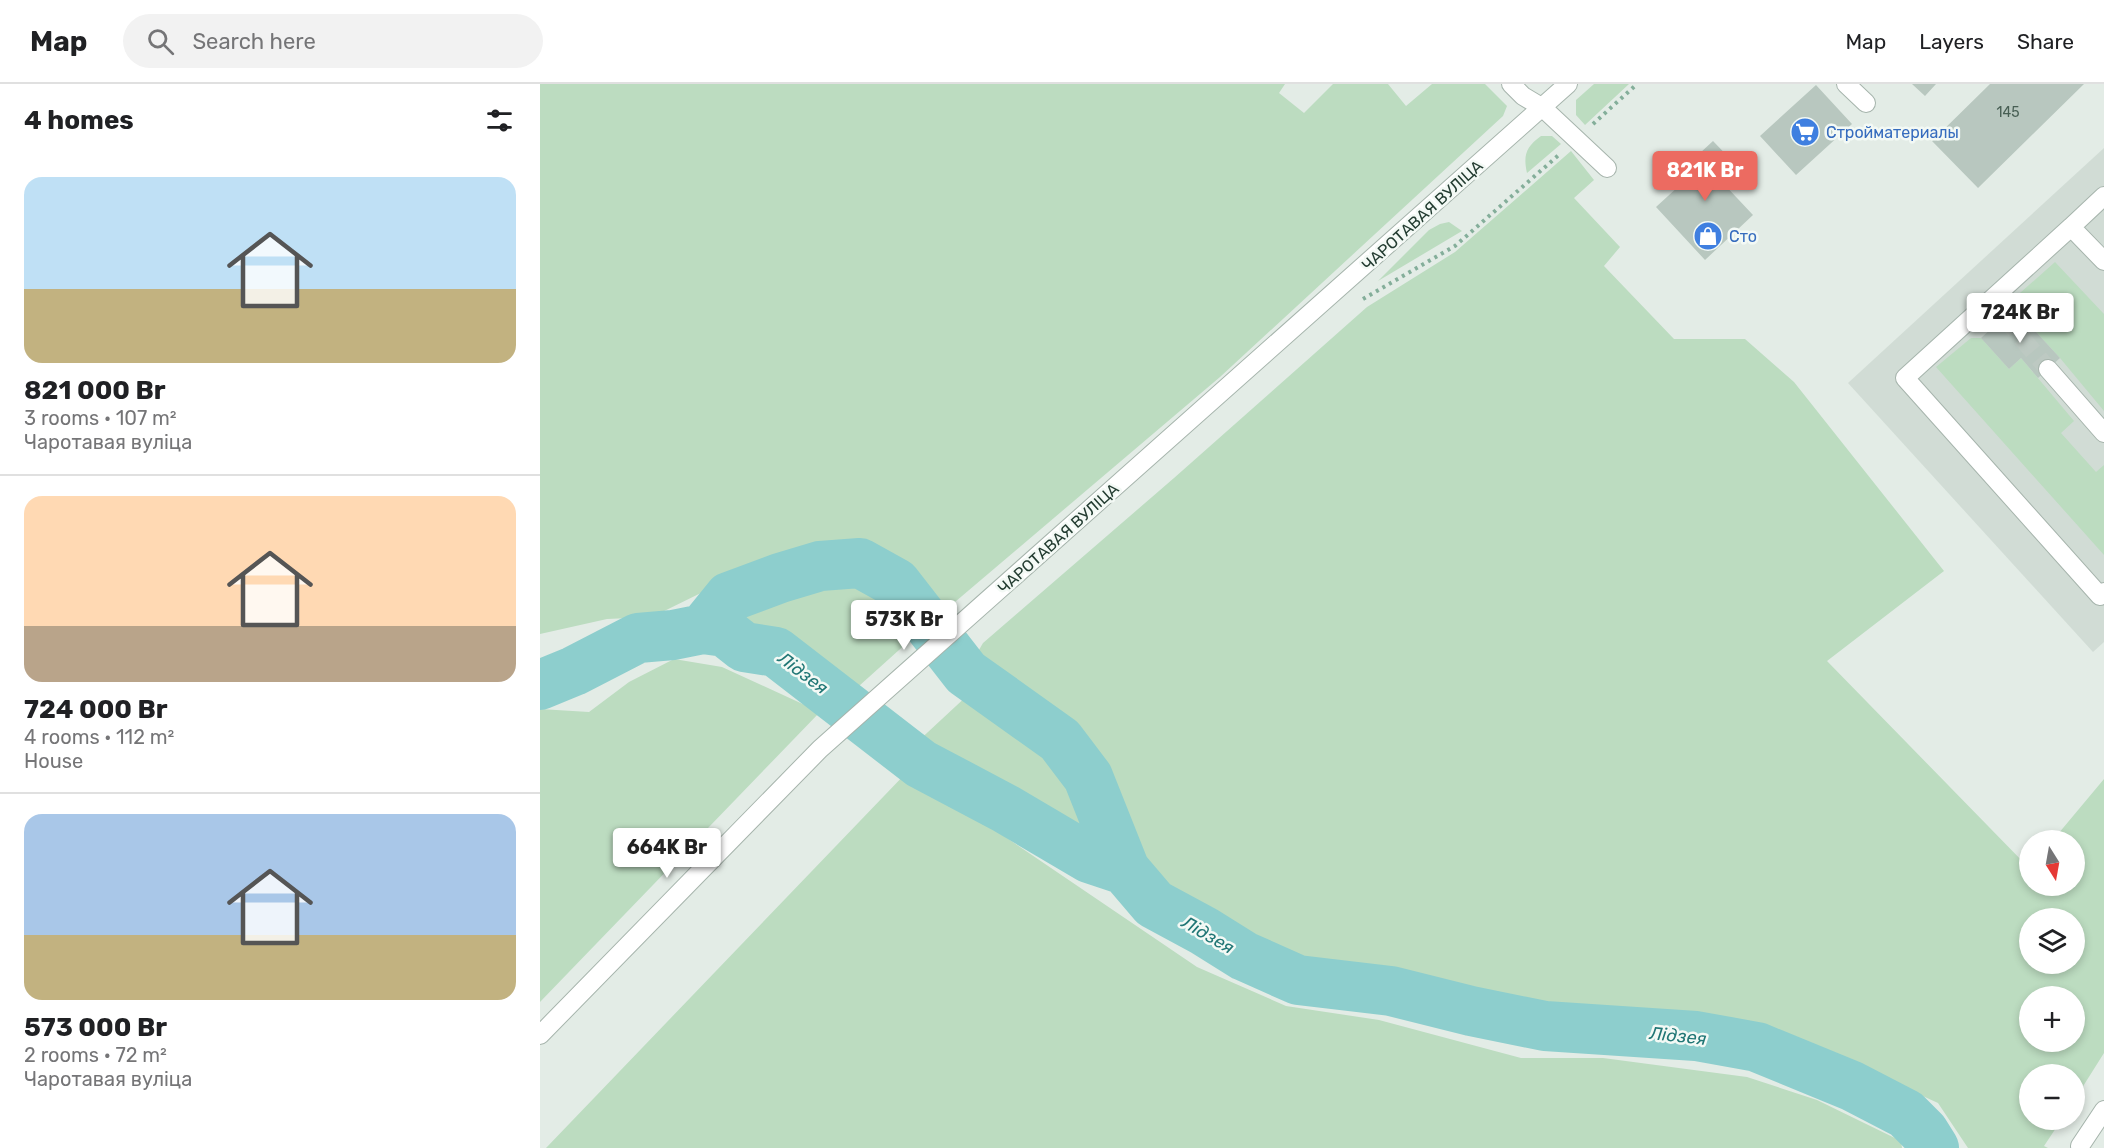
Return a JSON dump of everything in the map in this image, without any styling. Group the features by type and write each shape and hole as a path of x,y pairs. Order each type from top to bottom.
{"street":[{"path":"1510,84 1523,96 1543,108 1607,168"},
{"name":"ЧАРОТАВАЯ ВУЛІЦА","path":"540,1035 820,749 1568,84"},
{"path":"1846,84 1866,104"},
{"path":"2104,196 1905,378 2100,596 2104,592"},
{"path":"2071,227 2104,261"},
{"path":"1989,301 2004,317"},
{"path":"2048,369 2104,433"},
{"path":"2080,1146 2104,1110"}],"path":[{"path":"1355,304 1455,246 1578,139 1637,84"}],"shaded area":[{"path":"2104,148 2104,642 2093,652 1848,383"}],"green space":[{"path":"540,84 1285,84 1279,93 1304,113 1333,84 1388,84 1406,106 1432,84 1485,84 1507,106 1503,116 1220,377 942,613 922,581 885,559 850,544 776,564 707,590 652,617 607,619 540,634"},
{"path":"1594,84 1629,84 1585,125 1576,115 1576,100"},
{"path":"1541,136 1552,136 1561,144 1527,173 1525,161 1527,152"},
{"path":"1571,151 1594,180 1574,198 1620,247 1604,266 1674,339 1745,339 1794,382 1944,571 1827,661 2019,858 2019,896 2085,896 2085,830 2061,830 2104,779 2104,1053 2085,1083 2085,1064 2019,1064 2019,1130 2055,1130 2044,1146 2048,1148 1968,1148 1938,1103 1833,1055 1798,1053 1740,1037 1507,1009 1456,1006 1401,983 1301,967 1235,939 1162,895 1134,865 1079,734 1001,677 972,662 983,643 1367,307 1455,252"},
{"path":"1449,222 1462,231 1378,281 1429,230"},
{"path":"2055,262 2104,314 2104,411 2014,308 2011,301"},
{"path":"1971,338 1981,338 2009,369 2021,358 2074,421 2061,433 2096,472 2104,465 2104,555 1936,367"},
{"path":"861,571 890,591 919,632 849,695 777,646 748,640 728,628 714,625 734,604 823,574"},
{"path":"674,659 722,667 820,712 540,1002 540,709 589,712 629,682"},
{"path":"970,693 1047,758 1089,816 1091,850 914,745"},
{"path":"908,771 1197,967 1286,1006 1379,1020 1521,1058 1603,1058 1747,1077 1817,1100 1901,1141 1902,1148 546,1148"}],"building":[{"path":"1912,84 1936,84 1925,96"},
{"path":"1990,84 2084,84 1978,188 1932,141"},
{"path":"1816,85 1852,124 1796,175 1760,136"},
{"path":"1713,141 1738,167 1722,182 1753,215 1705,260 1656,207 1680,185 1673,178"},
{"path":"2014,308 2060,358 2038,378 2021,358 2009,369 1981,338"}],"waterway":[{"path":"703,629 729,597 820,566 860,563 896,583 966,673 1060,740 1088,777 1125,870"},
{"name":"Лідзея","path":"540,685 574,671 638,638 673,635 703,629 725,632 744,647 776,652 921,764 1006,809 1089,858 1125,870 1154,904 1244,956 1298,980 1391,991 1545,1026 1696,1036 1757,1047 1852,1086 1906,1114 1924,1132 1934,1148"}],"tunnel":[{"path":"2004,317 2048,369"}],"place":[{"name":"Стройматериалы","path":"1805,132"},
{"name":"Сто","path":"1708,236"}]}
